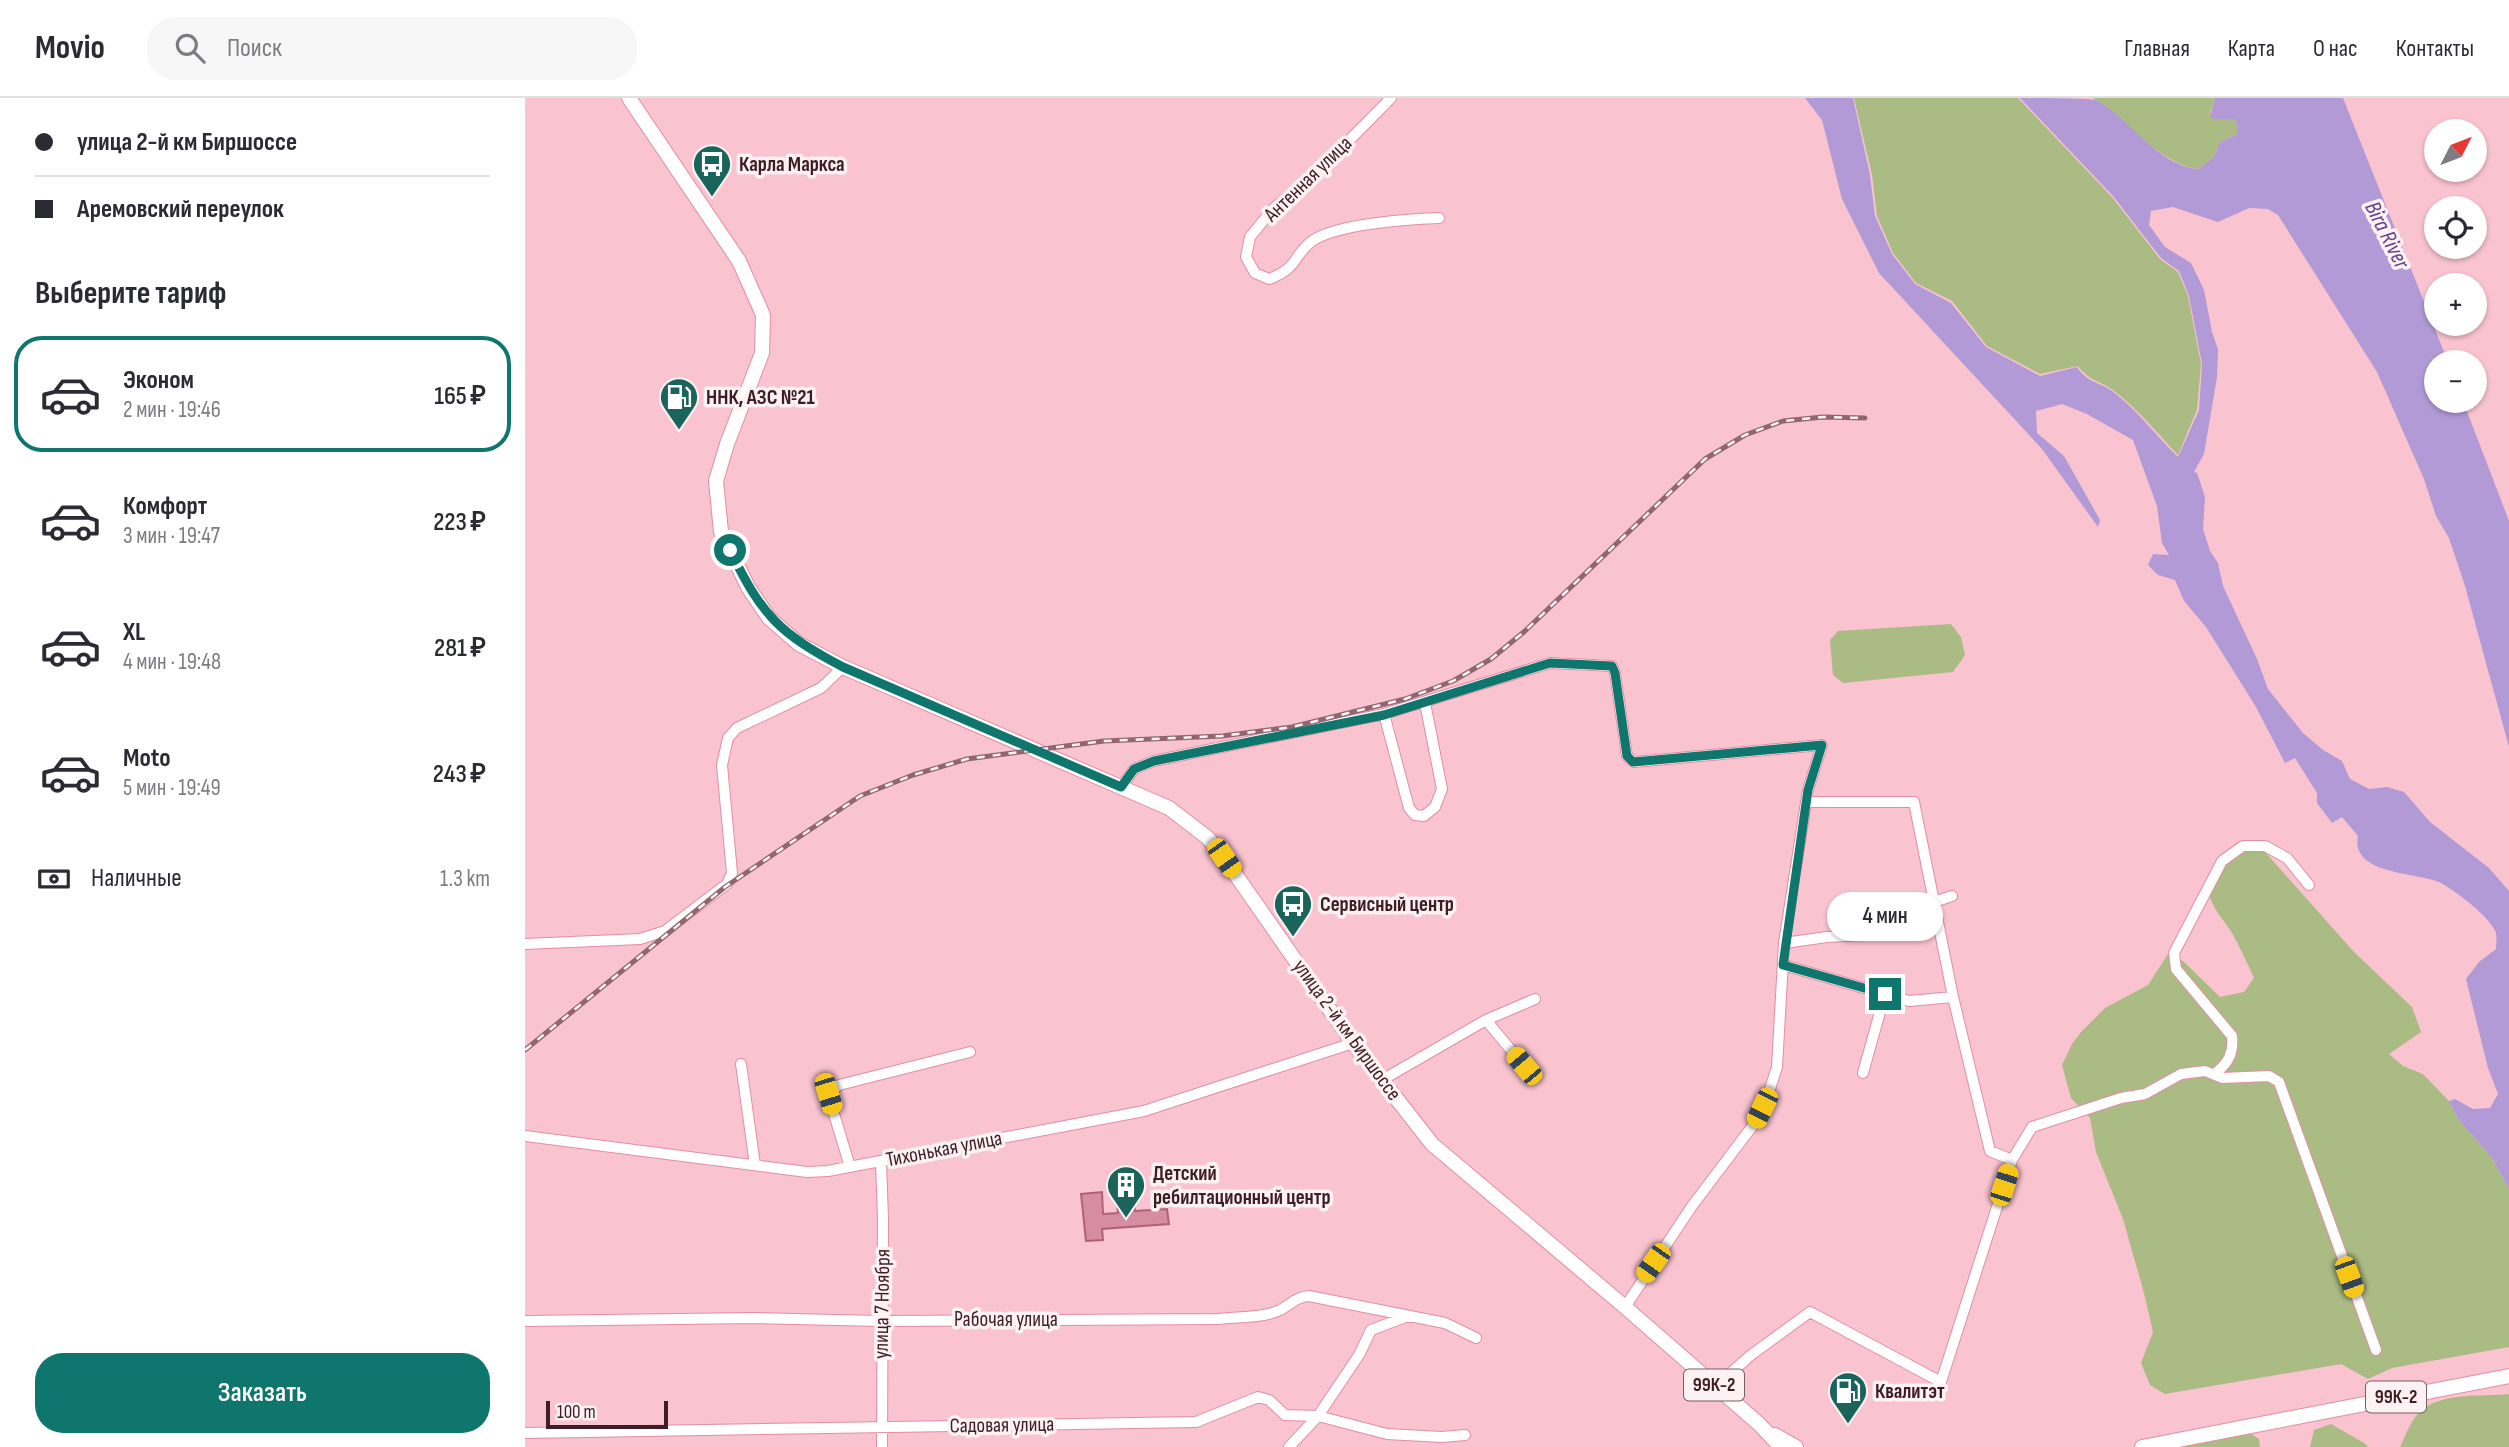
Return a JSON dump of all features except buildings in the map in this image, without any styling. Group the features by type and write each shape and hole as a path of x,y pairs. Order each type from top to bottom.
{"main road":[{"name":"улица 2-й км Биршоссе","path":"629,98 739,261 763,315 762,353 727,444 716,481 721,532 748,587 769,618 799,644 843,667 1169,808 1208,838 1353,1043 1432,1144 1759,1424"},
{"name":"99К-2","path":"2142,1447 2509,1376"},
{"name":"99К-2","path":"1759,1424 1781,1447"},
{"name":"99К-2","path":"1759,1424 1797,1447"}],"street":[{"name":"Антенная улица","path":"1391,98 1319,171 1273,209 1250,237 1246,257 1255,273 1269,279 1287,272 1311,242 1331,232 1410,219 1439,218"},
{"path":"1121,787 1134,769 1154,761 1384,715 1550,663 1608,664 1615,673 1627,756 1633,762 1822,745 1807,802 1784,943 1777,1067 1769,1093 1754,1124 1692,1206 1625,1307"},
{"path":"525,944 641,939 665,932 727,884 732,873 722,765 728,738 737,727 821,688 843,667"},
{"path":"1384,715 1409,808 1415,815 1424,816 1435,807 1442,789 1425,703"},
{"path":"1807,802 1914,802 1953,997 1990,1151 2012,1160"},
{"path":"2214,1074 2224,1066 2234,1049 2232,1036 2176,969 2174,953 2222,862 2243,846 2266,846 2287,859 2309,885"},
{"path":"1784,943 1866,935 1907,911 1952,896"},
{"path":"1783,965 1909,1001 1953,997"},
{"path":"1863,1073 1885,994"},
{"path":"1382,1080 1486,1020 1535,999"},
{"path":"1486,1020 1524,1066"},
{"name":"Тихонькая улица","path":"525,1136 807,1172 851,1167 1144,1111 1353,1043"},
{"path":"851,1167 828,1094 831,1090 839,1085 970,1052"},
{"path":"741,1064 755,1165"},
{"path":"1716,1386 1758,1349 1810,1312 1941,1381 2012,1160 2032,1127 2121,1098 2145,1094 2181,1074 2205,1071 2222,1077 2269,1076 2279,1082 2376,1350"},
{"name":"улица 7 Ноября","path":"881,1161 882,1447"},
{"name":"Рабочая улица","path":"525,1321 755,1318 881,1321 1218,1319 1269,1313 1299,1297 1310,1296 1445,1323 1476,1338"},
{"path":"1289,1447 1318,1416 1359,1355 1371,1330 1410,1315"},
{"name":"Садовая улица","path":"525,1433 1196,1422 1258,1398 1269,1400 1285,1415 1318,1416 1387,1434 1443,1437 1465,1435"}],"green space":[{"path":"1854,98 2018,98 2112,197 2160,259 2178,272 2188,296 2201,364 2197,410 2178,455 2123,398 2087,375 2078,366 2040,374 1987,346 1952,301 1916,283 1893,253 1877,216 1872,175"},
{"path":"2093,98 2215,98 2210,113 2215,119 2234,119 2238,134 2220,142 2214,157 2199,169 2186,166 2157,151"},
{"path":"1951,624 1961,637 1965,655 1953,672 1843,683 1833,675 1830,640 1838,631"},
{"path":"2252,841 2266,853 2354,952 2412,1007 2421,1032 2389,1054 2403,1066 2423,1074 2449,1101 2458,1119 2492,1158 2509,1189 2509,1347 2392,1368 2368,1379 2341,1364 2165,1394 2150,1385 2141,1363 2153,1332 2144,1293 2123,1219 2096,1152 2090,1118 2071,1098 2062,1065 2081,1032 2105,1008 2148,985 2168,954 2183,961 2220,997 2244,992 2254,978 2241,949 2211,900 2209,879 2217,860 2224,853 2232,847"},
{"path":"2509,1394 2509,1447 2400,1447 2415,1417 2432,1404 2465,1396"},
{"path":"2331,1424 2368,1447 2310,1447 2314,1430"},
{"path":"2248,1432 2259,1439 2260,1447 2182,1447"}],"water":[{"name":"Bira River","path":"1805,98 1853,98 1870,175 1875,216 1892,254 1915,284 1951,303 1986,347 2040,376 2077,367 2081,373 2121,398 2178,457 2199,410 2202,364 2189,296 2179,271 2161,258 2113,196 2020,98 2096,100 2157,151 2184,166 2199,169 2214,157 2220,142 2238,134 2234,119 2215,119 2210,116 2215,98 2343,98 2424,302 2424,336 2438,336 2443,350 2424,350 2424,413 2468,413 2509,521 2509,747 2465,586 2449,538 2436,516 2424,479 2377,372 2278,215 2268,209 2249,208 2218,222 2173,207 2151,211 2149,225 2165,247 2191,263 2204,290 2218,349 2217,377 2204,454 2194,472 2197,473 2205,497 2203,529 2210,551 2218,563 2223,586 2268,689 2303,733 2323,750 2342,761 2350,779 2369,789 2387,787 2404,792 2430,822 2489,868 2509,891 2509,1189 2492,1158 2458,1119 2449,1101 2455,1099 2473,1109 2490,1108 2498,1094 2488,1068 2466,979 2479,962 2496,949 2493,927 2471,904 2439,882 2374,865 2364,858 2358,848 2358,836 2342,817 2332,823 2317,803 2317,793 2295,758 2285,763 2256,707 2206,627 2184,601 2175,580 2158,575 2148,565 2153,554 2169,555 2162,543 2157,506 2133,440 2087,414 2062,404 2036,411 2037,433 2064,456 2100,520 2098,527 2042,449 1879,273 1842,199 1822,120"}],"railway":[{"path":"525,1050 725,887 860,796 913,775 967,759 1104,741 1222,736 1292,727 1405,699 1453,681 1491,659 1525,631 1705,459 1745,435 1783,421 1823,417 1865,418"}],"place":[{"name":"Карла Маркса","path":"712,198"},
{"name":"ННК, АЗС №21","path":"679,431"},
{"name":"Сервисный центр","path":"1293,938"},
{"name":"Детский ребилтационный центр","path":"1126,1219"},
{"name":"Квалитэт","path":"1848,1425"}],"route":[{"path":"730,550 748,587 769,618 799,644 843,667 1121,787 1134,769 1154,761 1384,715 1550,663 1612,666 1627,756 1633,762 1822,745 1808,790 1784,943 1783,965 1885,994"}]}
